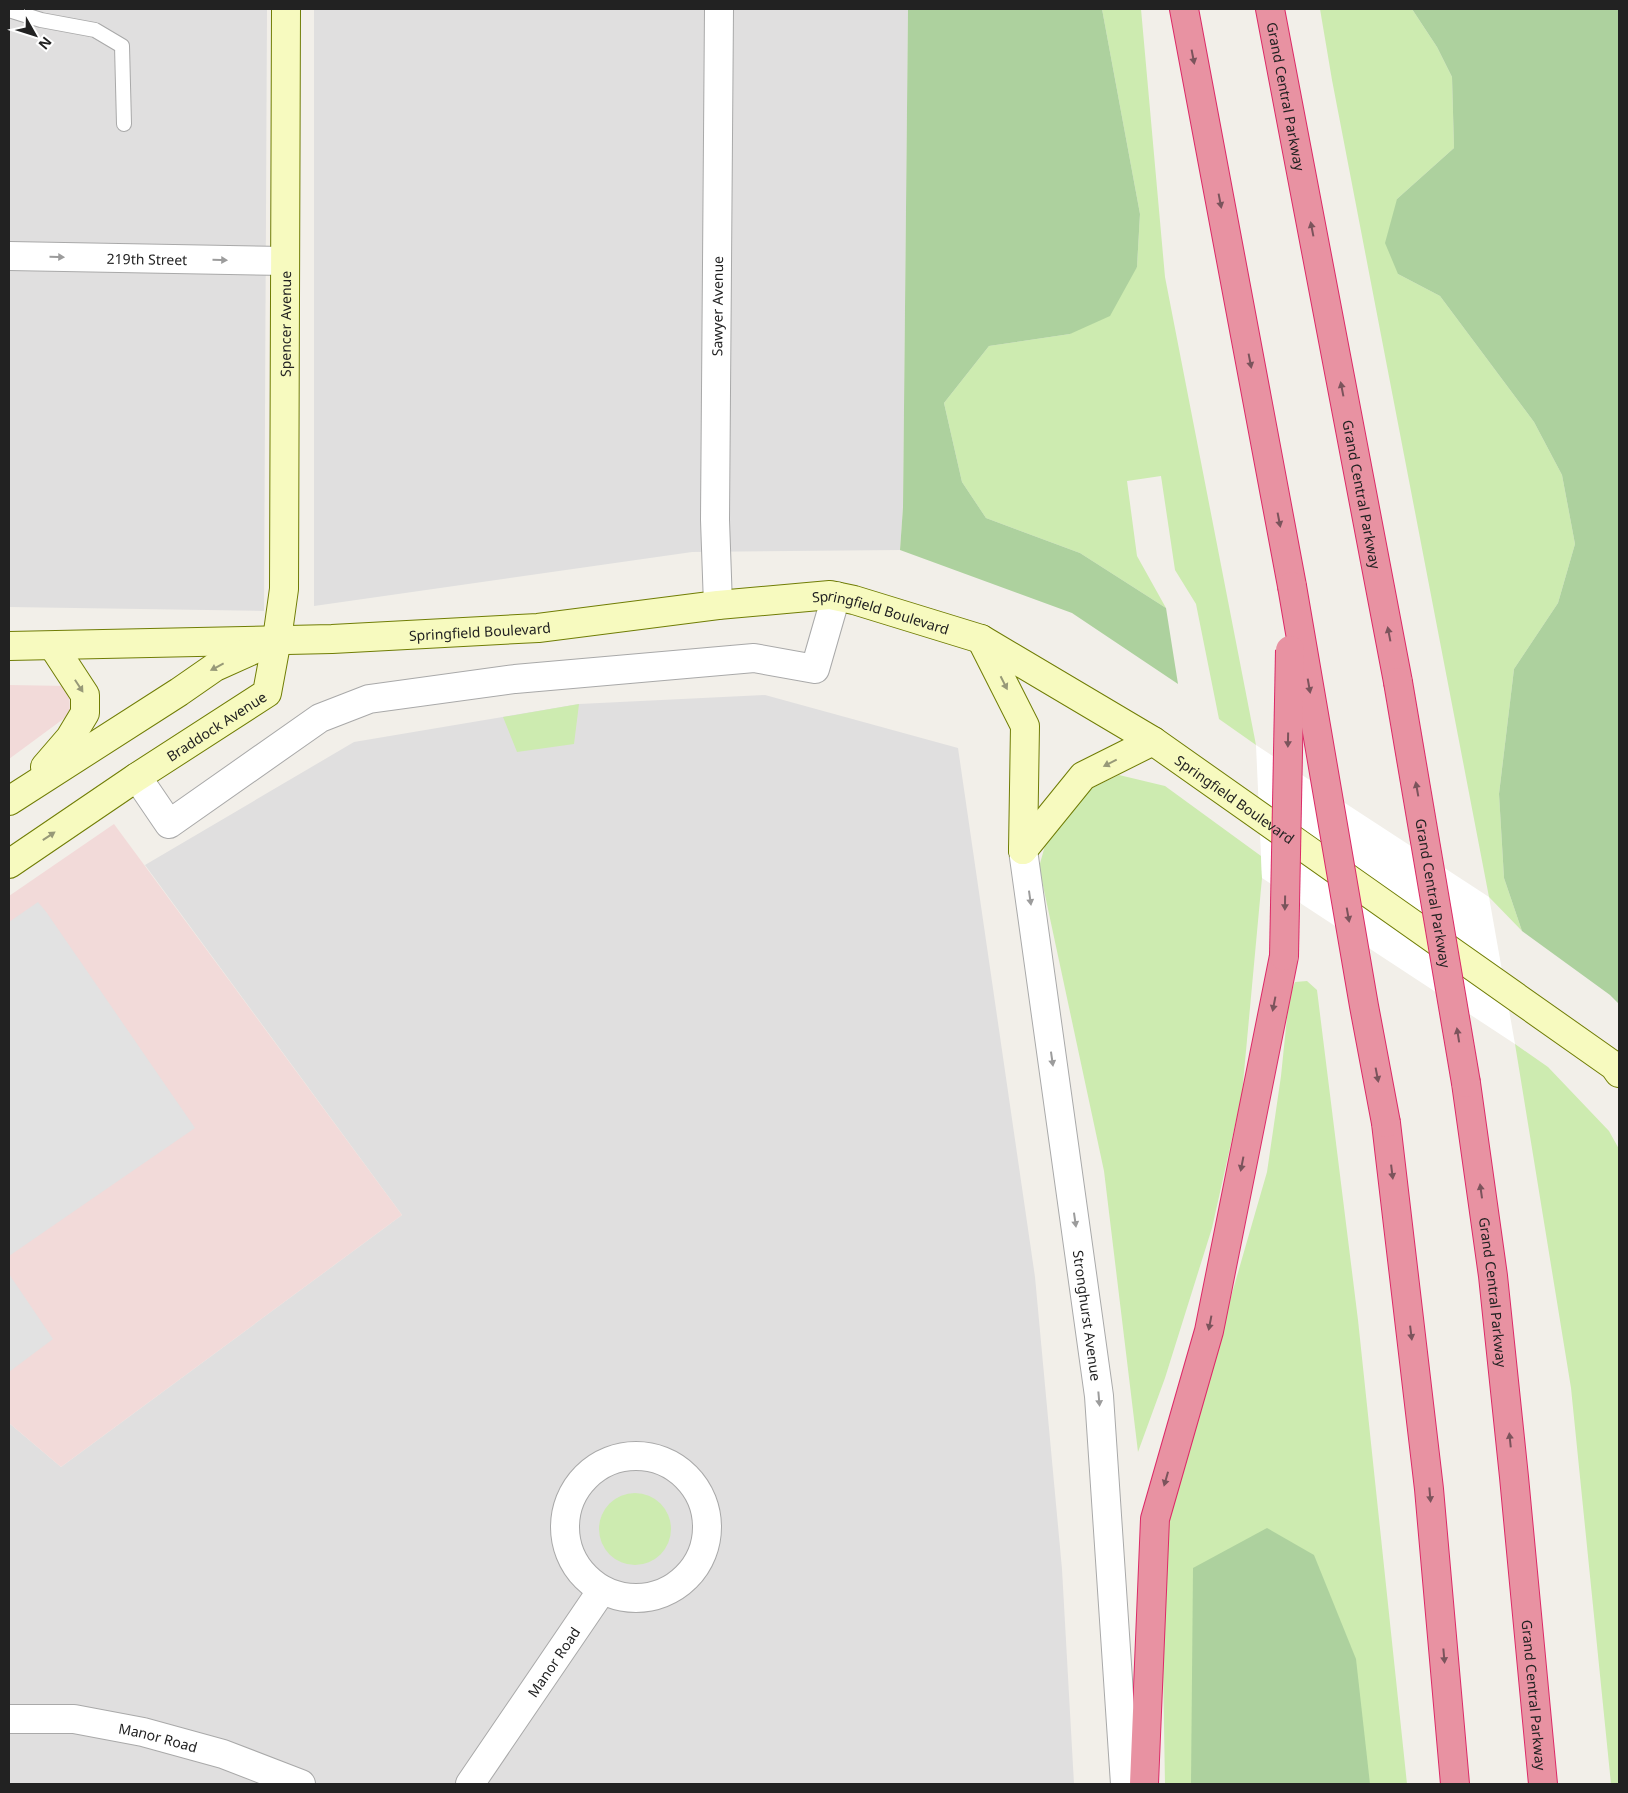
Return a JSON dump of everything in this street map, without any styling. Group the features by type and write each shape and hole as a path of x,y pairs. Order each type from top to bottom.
{"highway":[{"path":"1184,9 1292,586 1362,996 1386,1123 1428,1480 1455,1784"},
{"name":"Grand Central Parkway","path":"1270,9 1398,682 1466,1083 1493,1276 1514,1477 1542,1784"},
{"path":"1144,1784 1155,1519 1208,1331 1284,956 1292,586"},
{"path":"1514,1477 1559,1784"}],"main road":[{"name":"Spencer Avenue","path":"277,640 284,589 286,9"},
{"name":"Springfield Boulevard","path":"9,646 353,638 538,628 718,605 836,596 981,639 1153,741 1614,1066 1619,1073"},
{"path":"981,639 1025,726 1023,850"},
{"name":"Braddock Avenue","path":"9,864 137,777 267,693 277,640"},
{"path":"18,795 215,667 277,640"},
{"path":"18,795 70,738 85,713 85,695 53,646"},
{"path":"1023,850 1083,776 1153,741"}],"street":[{"name":"Sawyer Avenue","path":"718,605 715,510 719,9"},
{"name":"219th Street","path":"9,256 285,261"},
{"path":"137,777 170,824 320,718 368,698 515,679 754,658 815,669 836,596"},
{"name":"Stronghurst Avenue","path":"1023,850 1099,1396 1125,1784"},
{"path":"631,1455 658,1458 681,1470 698,1490 708,1515 706,1542 697,1566 678,1585 654,1596 628,1598 602,1590 582,1574 568,1551 564,1525 570,1499 579,1484 584,1477 606,1462 631,1455"},
{"name":"Manor Road","path":"470,1784 602,1590"},
{"name":"Manor Road","path":"9,1719 74,1719 142,1732 223,1754 302,1784"}],"lane":[{"path":"9,10 41,20 95,30 122,46 124,124"}],"shaded area":[{"path":"9,9 267,9 264,611 9,607"},
{"path":"314,9 908,9 903,507 900,550 692,552 314,606"},
{"path":"9,685 69,686 70,714 9,759"},
{"path":"765,695 958,748 1035,1277 1062,1569 1074,1784 9,1784 9,1423 61,1467 402,1215 145,865 354,742 579,704"},
{"path":"114,824 402,1215 61,1467 9,1423 9,896"},
{"path":"38,902 195,1128 9,1256 9,922"},
{"path":"9,1274 53,1339 9,1372"}],"green space":[{"path":"908,9 1102,9 1140,214 1137,267 1110,316 1070,334 989,346 944,403 962,482 986,518 1080,553 1166,608 1178,684 1072,613 900,550 903,507"},
{"path":"1102,9 1141,9 1165,277 1256,745 1219,719 1196,604 1175,570 1161,476 1127,481 1137,556 1166,608 1080,553 986,518 962,482 944,403 989,346 1070,334 1137,267 1140,214"},
{"path":"1320,9 1412,9 1437,47 1452,77 1454,148 1397,199 1398,274 1440,296 1534,422 1562,475 1575,544 1558,603 1514,669 1499,794 1504,878 1522,931 1489,897"},
{"path":"1412,9 1619,9 1619,1004 1610,995 1522,931 1504,878 1499,794 1514,669 1558,603 1575,544 1562,475 1534,422 1440,296 1398,274 1385,243 1397,199 1454,148 1452,77 1437,47"},
{"path":"579,704 574,744 517,752 503,717"},
{"path":"1119,775 1165,786 1261,856 1262,878 1242,1094 1212,1228 1165,1378 1138,1452 1104,1171 1039,867 1048,835 1080,794"},
{"path":"1307,981 1317,990 1358,1320 1407,1784 1165,1784 1161,1548 1179,1477 1267,1172 1281,1076 1289,998 1295,982"},
{"path":"1515,1044 1548,1067 1609,1131 1619,1149 1619,1784 1611,1784 1571,1388"},
{"path":"635,1493 655,1499 665,1509 671,1529 665,1549 655,1559 635,1565 615,1559 605,1549 599,1529 605,1509 615,1499"},
{"path":"1267,1528 1314,1555 1356,1659 1370,1784 1191,1784 1193,1568"}],"pier":[{"path":"1256,745 1489,897 1515,1044 1262,878"}]}
